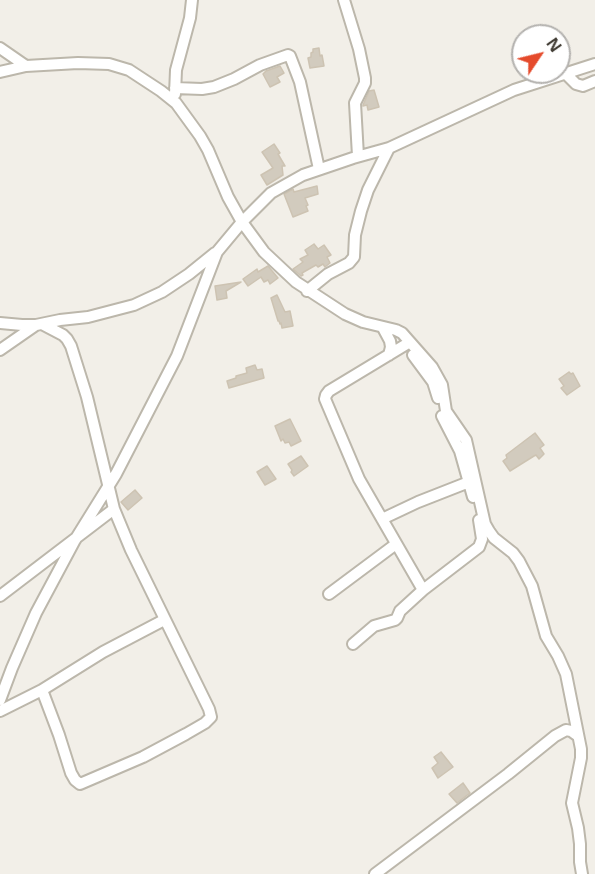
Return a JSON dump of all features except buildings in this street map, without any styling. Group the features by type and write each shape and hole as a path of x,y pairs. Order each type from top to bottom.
{"street":[{"path":"176,103 176,70 190,18 192,0"},
{"path":"344,0 365,78 363,88 355,102 358,156"},
{"path":"0,48 26,66"},
{"path":"175,88 214,87 260,64 291,56 300,82 319,169"},
{"path":"0,72 26,66 109,64 129,70 161,91 176,103 200,136 228,197 242,222 264,252 307,291 345,314 363,322 402,333 433,382 442,416 460,451 478,513 482,543 475,552 404,606 395,620 374,626 353,644"},
{"path":"571,72 595,64"},
{"path":"571,79 583,86 595,81"},
{"path":"0,700 36,614 75,540 116,474 177,356 217,252 242,222 271,193 303,175 389,148 514,90 534,84"},
{"path":"307,291 327,274 349,263 354,256 355,235 368,190 389,148"},
{"path":"0,323 39,324 120,310 146,301 177,282 217,252"},
{"path":"0,350 39,324"},
{"path":"39,324 63,334 71,346 87,397 114,509 131,550 209,709 210,717 205,723 143,757 80,783 71,773 42,690"},
{"path":"383,328 390,341 389,355"},
{"path":"408,344 329,391 325,399 359,479 423,590"},
{"path":"408,344 439,377 444,391 446,411 466,440 485,524 494,538 513,553 519,561 532,586 546,636 566,674 581,758 572,803 580,844 582,874"},
{"path":"382,519 469,482"},
{"path":"0,596 114,509"},
{"path":"329,594 396,544"},
{"path":"0,711 42,690 95,657 165,620"},
{"path":"375,874 555,736 566,730 578,736"}]}
